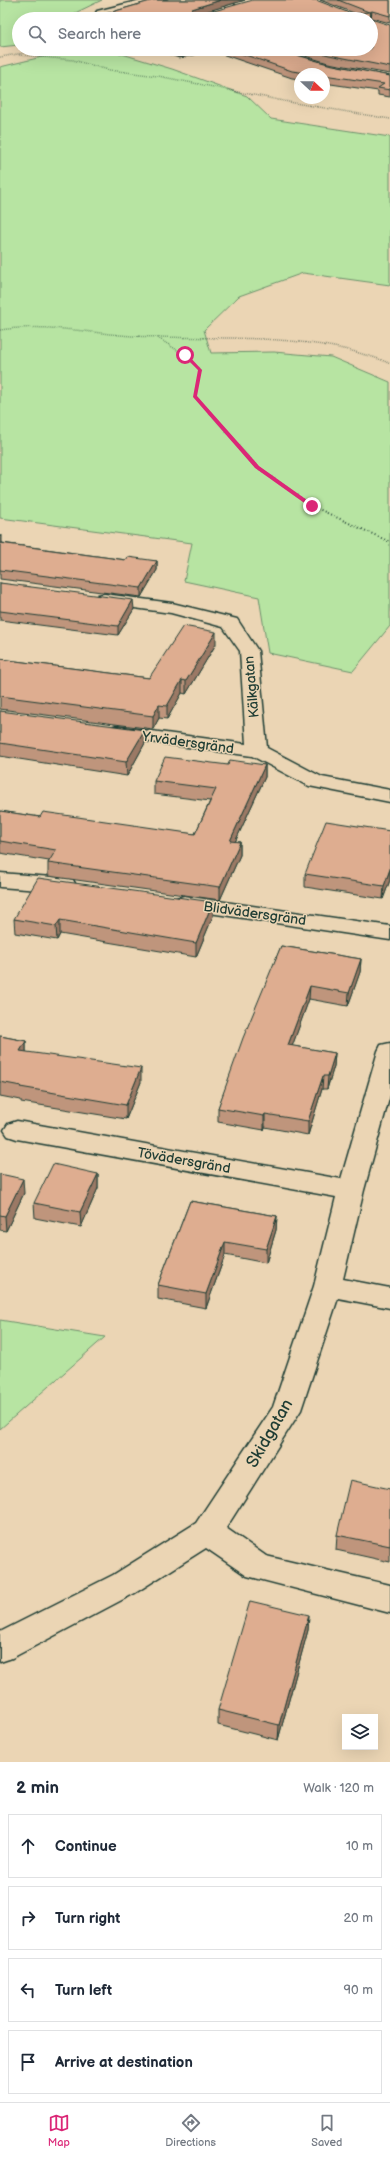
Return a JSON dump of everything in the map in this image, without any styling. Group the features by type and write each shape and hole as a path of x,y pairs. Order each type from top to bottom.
{"street":[{"path":"105,12 141,3 162,0"},
{"path":"218,0 235,8"},
{"path":"222,11 248,4"},
{"name":"Kälkgatan","path":"86,597 172,608 230,623 249,651 256,751"},
{"name":"Yrvädersgränd","path":"93,729 256,751"},
{"path":"256,751 316,782 390,796"},
{"path":"0,880 84,888"},
{"name":"Blidvädersgränd","path":"162,900 390,933"},
{"name":"Skidgatan","path":"0,1648 124,1584 207,1532 286,1410 328,1286 351,1190 390,1051"},
{"name":"Tövädersgränd","path":"17,1130 351,1190"},
{"path":"328,1286 390,1298"},
{"path":"207,1532 258,1567 390,1599"}],"path":[{"path":"0,57 12,56"},
{"path":"30,56 73,60 109,70 158,76 289,102 390,119"},
{"path":"0,330 17,326 60,327 116,336 253,339 304,343 343,348 390,364"},
{"path":"157,337 185,355 200,370 195,396 257,467 312,506 390,542"}],"green space":[{"path":"0,0 102,0 77,12 12,12 12,46 0,47"},
{"path":"46,56 129,56 172,69 247,96 271,119 390,137 390,285 303,273 239,296 204,330 211,353 274,352 331,357 390,382 390,626 353,671 268,653 259,597 184,581 192,543 0,518 0,67"},
{"path":"0,1320 105,1337 0,1429"}],"building":[{"path":"154,0 221,0 192,9 190,12 112,12"},
{"path":"253,0 316,0 347,12 211,12"},
{"path":"338,0 390,0 390,16 372,11 369,12"},
{"path":"378,21 390,25 390,67 334,56 378,56"},
{"path":"248,56 300,56 328,64 390,76 390,90 378,88 384,84 330,76 330,68 294,68 294,71"},
{"path":"0,543 126,560 128,557 157,561 141,588 0,570"},
{"path":"0,583 133,600 118,626 0,611"},
{"path":"183,626 216,632 186,681 182,680 167,706 159,705 153,716 0,696 0,659 149,678"},
{"path":"0,711 145,730 126,762 0,743"},
{"path":"165,757 228,765 230,760 265,765 230,841 240,842 220,887 48,863 56,850 0,841 0,811 40,817 43,812 195,834 216,789 154,781"},
{"path":"326,821 390,831 390,869 384,886 305,874"},
{"path":"38,878 213,902 196,943 60,920 56,926 14,919"},
{"path":"281,946 361,959 349,993 310,986 288,1045 335,1053 328,1076 323,1076 308,1121 265,1114 264,1116 218,1108 243,1038"},
{"path":"0,1036 26,1041 20,1051 141,1068 126,1105 20,1087 21,1086 0,1082"},
{"path":"53,1164 98,1174 80,1212 34,1203"},
{"path":"0,1174 23,1179 5,1216 0,1215"},
{"path":"190,1201 277,1216 266,1249 225,1242 206,1294 158,1285"},
{"path":"350,1480 390,1489 390,1546 337,1535"},
{"path":"250,1601 309,1615 279,1725 218,1710"}],"route":[{"path":"185,355 200,370 195,396 257,467 312,506"}]}
